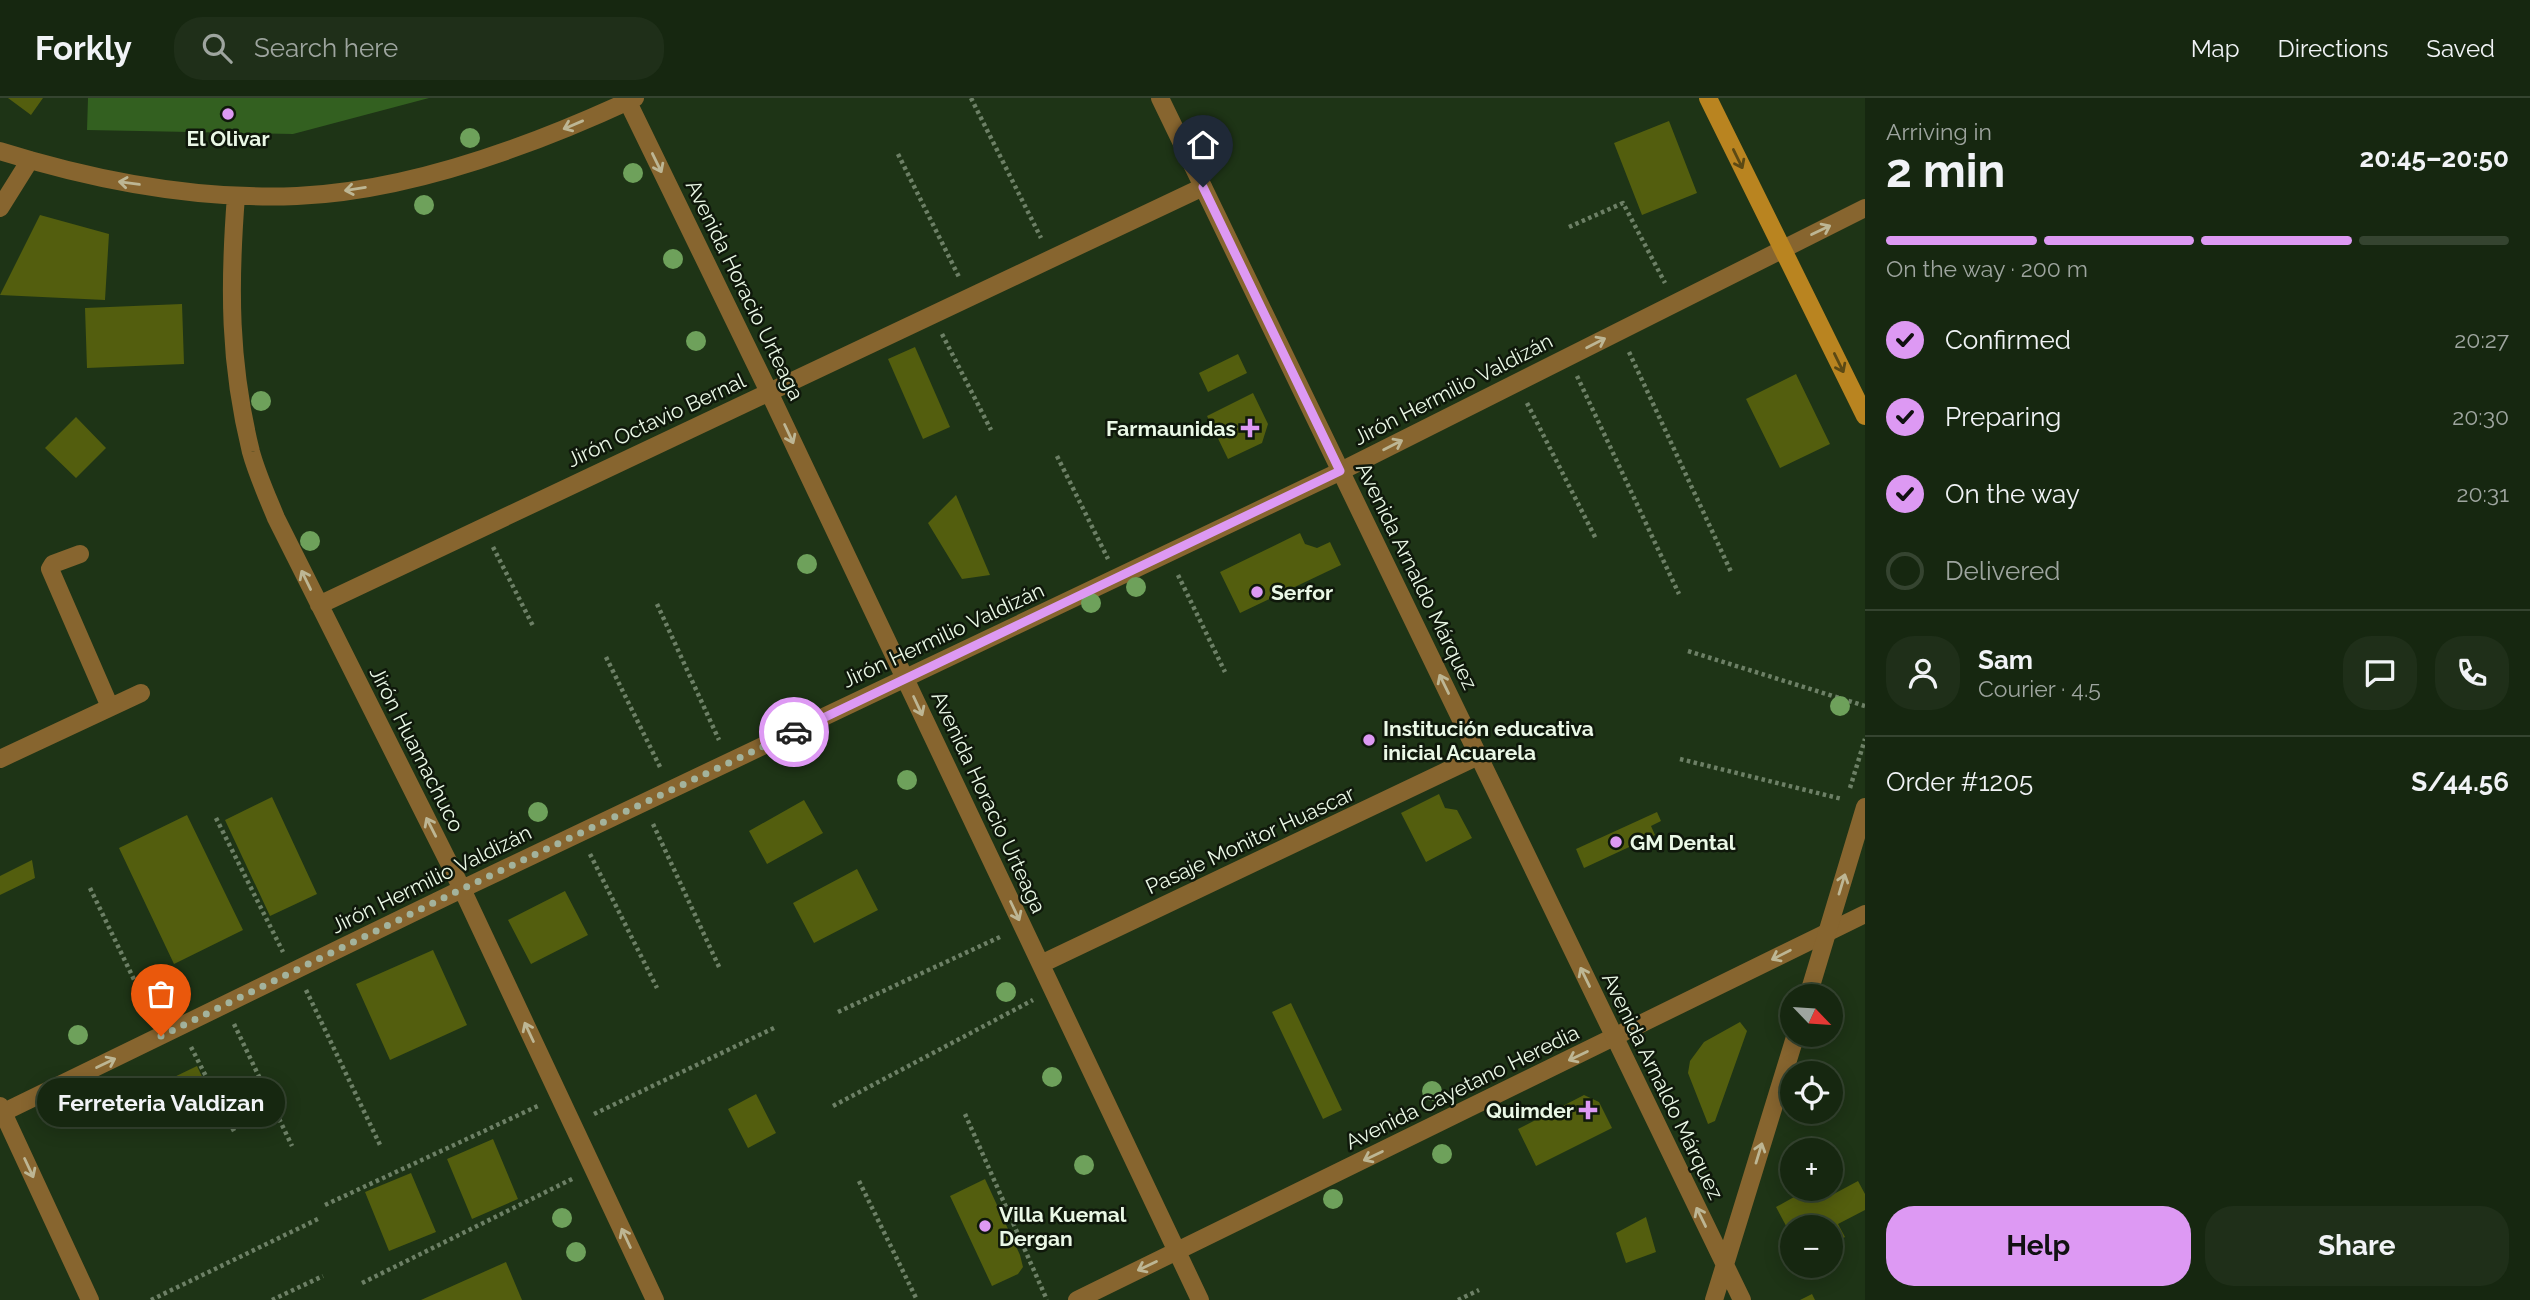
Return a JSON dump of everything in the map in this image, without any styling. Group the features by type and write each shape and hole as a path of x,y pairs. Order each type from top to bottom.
{"main road":[{"path":"1708,98 1865,416"}],"street":[{"name":"Avenida Arnaldo Márquez","path":"1160,98 1742,1300"},
{"path":"0,151 102,179 203,194 299,196 358,188 470,164 535,141 629,99"},
{"name":"Avenida Horacio Urteaga","path":"629,99 1200,1300"},
{"path":"0,208 30,160"},
{"name":"Jirón Octavio Bernal","path":"319,605 1203,187"},
{"name":"Jirón Huamachuco","path":"236,196 231,266 231,330 238,393 252,455 275,518 462,889 655,1300"},
{"name":"Jirón Hermilio Valdizán","path":"1,1111 181,1027 579,832 1340,471 1865,208"},
{"path":"80,554 53,564 50,569 110,707"},
{"path":"0,759 141,693"},
{"name":"Pasaje Monitor Huascar","path":"1041,964 1478,756"},
{"path":"1812,984 1865,807"},
{"name":"Avenida Cayetano Heredia","path":"1077,1300 1865,914"},
{"path":"1714,1300 1792,1047"},
{"path":"1,1111 90,1300"}],"path":[{"path":"971,98 1051,259"},
{"path":"898,154 969,297"},
{"path":"1569,227 1623,203 1675,303"},
{"path":"932,314 991,430"},
{"path":"1619,331 1732,574"},
{"path":"1568,356 1679,594"},
{"path":"1516,383 1596,539"},
{"path":"1056,456 1117,578"},
{"path":"483,527 534,628"},
{"path":"1168,553 1225,672"},
{"path":"657,604 729,762"},
{"path":"1688,651 1865,706"},
{"path":"606,657 671,790"},
{"path":"1680,759 1847,800"},
{"path":"643,802 720,969"},
{"path":"216,818 381,1147"},
{"path":"579,832 657,988"},
{"path":"90,888 161,1036"},
{"path":"838,1012 1022,926"},
{"path":"833,1106 1052,990"},
{"path":"225,1005 292,1146"},
{"path":"181,1027 235,1133"},
{"path":"573,1124 776,1027"},
{"path":"325,1205 559,1096"},
{"path":"965,1114 1047,1300"},
{"path":"362,1283 593,1168"},
{"path":"859,1181 918,1300"},
{"path":"151,1300 318,1219"},
{"path":"272,1300 323,1276"},
{"path":"1458,1300 1479,1290"}],"green space":[{"name":"El Olivar","path":"88,98 429,98 293,134 87,130"}],"building":[{"path":"8,98 43,98 31,115"},
{"path":"1669,121 1697,193 1642,215 1614,143"},
{"path":"40,215 109,234 105,300 0,295"},
{"path":"182,304 184,364 87,368 85,308"},
{"path":"915,347 950,427 923,439 888,359"},
{"path":"1238,354 1247,373 1208,392 1199,373"},
{"path":"1796,374 1830,444 1780,468 1746,399"},
{"path":"1253,393 1268,424 1262,443 1228,459 1207,416"},
{"path":"76,417 106,448 76,478 45,448"},
{"path":"956,495 990,575 962,579 928,523"},
{"name":"Serfor","path":"1300,533 1305,544 1317,548 1330,542 1341,565 1240,613 1220,572"},
{"path":"1439,794 1445,808 1457,810 1472,838 1426,862 1401,813"},
{"path":"272,797 317,894 270,916 225,820"},
{"path":"804,800 823,833 767,864 749,831"},
{"name":"GM Dental","path":"1657,812 1661,821 1651,826 1655,835 1584,868 1576,849"},
{"path":"187,815 243,930 174,964 119,848"},
{"path":"32,860 35,878 0,895 0,876"},
{"path":"857,869 878,910 814,943 793,903"},
{"path":"565,891 588,935 531,964 508,920"},
{"path":"433,950 467,1025 390,1060 356,984"},
{"path":"1291,1003 1342,1110 1323,1119 1272,1012"},
{"path":"1740,1022 1747,1031 1715,1121 1708,1124 1688,1073 1690,1061 1704,1042"},
{"path":"197,1066 218,1110 189,1124 168,1080"},
{"path":"756,1094 776,1133 748,1148 728,1109"},
{"path":"1584,1095 1599,1102 1612,1128 1536,1166 1518,1129"},
{"path":"493,1139 518,1199 472,1219 447,1159"},
{"path":"411,1173 436,1232 389,1251 365,1192"},
{"name":"Villa Kuemal Dergan","path":"985,1179 1023,1267 1018,1274 992,1286 950,1196"},
{"path":"1858,1181 1865,1194 1865,1210 1843,1221 1843,1215 1780,1215 1776,1207 1787,1201 1843,1201 1843,1189"},
{"path":"1646,1217 1656,1252 1626,1263 1616,1233"},
{"path":"506,1262 522,1300 421,1300"},
{"path":"1812,1294 1815,1300 1800,1300"}],"way so far":[{"path":"161,1036 579,832 794,732"}],"place":[{"name":"El Olivar","path":"228,114"},
{"name":"Farmaunidas","path":"1250,428"},
{"name":"Serfor","path":"1257,592"},
{"name":"Institución educativa inicial Acuarela","path":"1369,740"},
{"name":"GM Dental","path":"1616,842"},
{"name":"Ferreteria Valdizan","path":"161,1036"},
{"name":"Quimder","path":"1588,1110"},
{"name":"Villa Kuemal Dergan","path":"985,1226"}],"route":[{"path":"794,732 1340,471 1203,187"}]}
